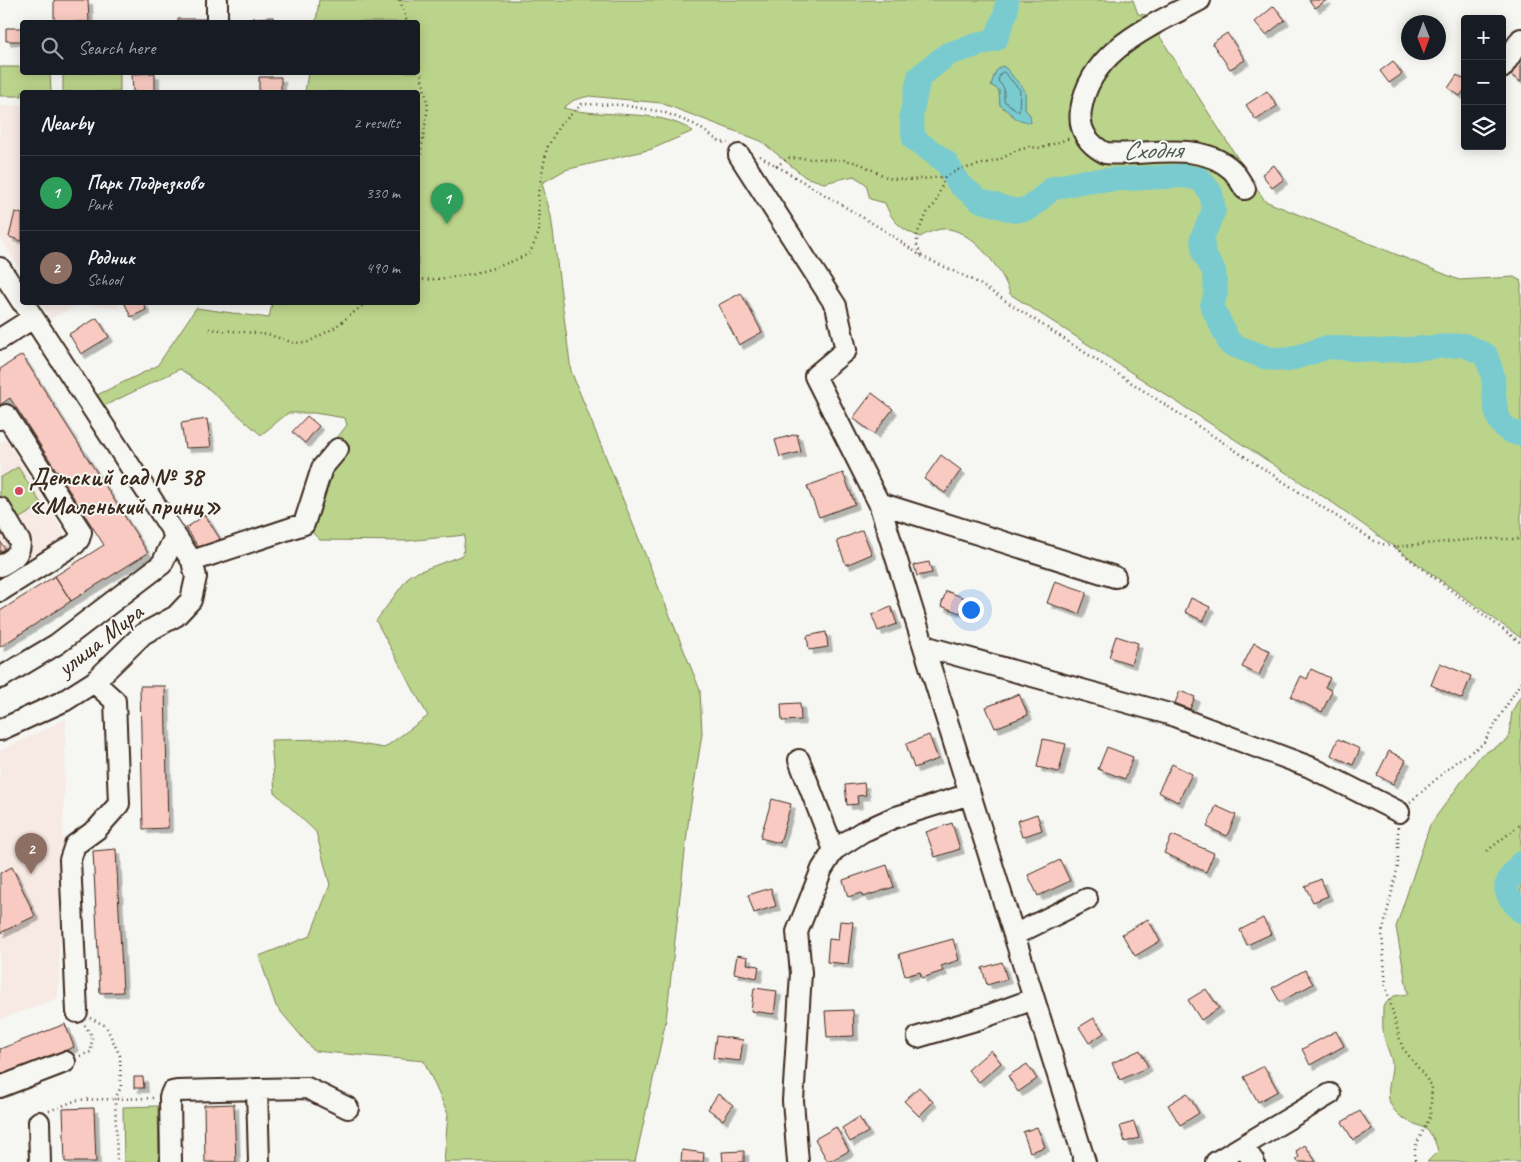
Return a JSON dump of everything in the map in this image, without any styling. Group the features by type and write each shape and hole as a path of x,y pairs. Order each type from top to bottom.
{"street":[{"path":"217,0 217,20"},
{"path":"1200,0 1145,30 1109,54 1092,74 1083,95 1080,117 1083,132 1092,146 1105,153 1196,152 1219,161 1232,170 1245,189"},
{"path":"1506,62 1521,39"},
{"path":"741,150 836,306 846,350 815,376 879,504 1085,1162"},
{"path":"0,268 20,298"},
{"path":"0,339 26,307 192,561 304,524 322,468 338,450"},
{"path":"0,419 6,415 81,532 75,544 1,588"},
{"path":"879,504 1115,577"},
{"path":"0,508 20,542 20,548 16,557 0,566"},
{"path":"0,678 57,644 162,564 175,536"},
{"name":"улица Мира","path":"0,730 64,700 94,682 143,634 176,616 191,600 196,577 192,561"},
{"path":"924,646 1169,714 1310,767 1399,812"},
{"path":"77,1012 70,860 75,846 97,829 119,804 115,701 94,682"},
{"path":"799,760 834,850"},
{"path":"798,1162 793,1101 801,973 797,932 822,869 834,850 862,832 893,818 970,794"},
{"path":"1014,935 1087,898"},
{"path":"918,1037 976,1020 1034,999"},
{"path":"0,1087 65,1062"},
{"path":"171,1162 170,1097 172,1092 307,1088 348,1108"},
{"path":"257,1089 259,1162"},
{"path":"1216,1162 1249,1154 1330,1094"},
{"path":"39,1122 40,1162"}],"path":[{"path":"400,0 406,20"},
{"path":"420,69 428,107 420,157"},
{"path":"420,280 439,279 479,272 518,260 530,254 539,232 538,192 547,148 559,126 582,104 622,105 663,112 696,125 720,142 776,166 887,232 921,256 975,281 1376,542 1393,547 1521,643"},
{"path":"776,166 789,158 846,160 861,164 888,178 908,180 945,177 958,170 985,165 1016,151 1029,147 1042,148 1083,132"},
{"path":"921,256 917,246 917,234 928,211 935,204 945,177"},
{"path":"209,328 267,334 294,343 308,342 334,328 363,305"},
{"path":"1393,547 1477,539 1521,539"},
{"path":"1415,1162 1415,1147 1430,1117 1432,1086 1402,1047 1386,987 1382,934 1398,866 1399,812 1458,761 1483,744 1521,682"},
{"path":"1487,850 1521,824"},
{"path":"65,1062 91,1052 92,1036 77,1012"},
{"path":"77,1012 106,1026 120,1056 121,1087 115,1099 117,1162"},
{"path":"39,1122 50,1109 77,1100 170,1097"}],"shaded area":[{"path":"0,106 20,106 20,270 0,236"},
{"path":"42,305 76,305 51,319"},
{"path":"88,305 119,305 118,308"},
{"name":"Детский сад № 38 «Маленький принц»","path":"6,439 68,540 15,572 7,571 0,576 0,443"},
{"path":"66,719 58,998 0,1019 0,751"}],"green space":[{"path":"319,0 1133,0 1138,14 1146,15 1265,201 1459,280 1514,277 1521,281 1521,638 1333,503 1010,294 995,264 987,254 978,245 959,232 941,229 920,237 898,224 885,203 870,199 866,184 854,176 824,183 805,177 761,141 661,103 589,96 574,100 563,108 596,113 646,116 678,124 693,131 652,149 565,170 542,183 551,216 571,371 700,690 702,734 689,816 666,1020 635,1162 444,1162 448,1114 424,1061 314,1051 276,1006 259,956 310,936 330,885 316,832 275,793 271,740 330,739 384,748 428,716 376,621 410,575 463,555 465,535 407,541 320,540 298,519 334,442 347,425 345,418 314,413 288,413 261,435 210,390 180,369 104,406 97,395 157,366 196,308 269,318 272,305 420,305 420,90 305,90 308,75 420,75 420,20 316,20","holes":["1002,66 1023,88 1025,109 1030,115 1017,119 1000,105 999,90 991,85 996,71"]},
{"path":"0,67 20,67 20,75 50,75 51,90 20,90 20,96 0,96"},
{"path":"63,75 120,75 120,90 63,90"},
{"path":"18,467 42,505 15,521 0,497 0,478"},
{"path":"1521,695 1521,1162 1427,1162 1438,1151 1430,1133 1402,1117 1391,1106 1389,1100 1392,1064 1383,1033 1383,1006 1394,996 1408,994 1396,927 1430,825 1481,755 1508,740 1512,712"},
{"path":"158,1106 159,1162 124,1162 123,1107"}],"water":[{"path":"1002,66 1006,68 1025,91 1025,109 1030,115 1031,123 1017,119 1000,105 999,90 991,85 996,71"}],"building":[{"path":"54,0 88,0 89,20 54,20"},
{"path":"1309,0 1327,0 1315,8"},
{"path":"1274,6 1285,20 1266,35 1255,22"},
{"path":"273,17 274,20 252,20 252,18"},
{"path":"178,19 205,19 205,20"},
{"path":"6,28 20,28 20,41 6,41"},
{"path":"1227,33 1245,60 1230,69 1212,43"},
{"path":"1518,59 1521,61 1521,82 1508,73"},
{"path":"1393,61 1402,74 1389,83 1380,71"},
{"path":"132,75 155,75 155,90 133,90"},
{"path":"1457,75 1461,78 1460,96 1448,88"},
{"path":"259,77 281,77 281,90 259,90"},
{"path":"1267,91 1277,106 1256,120 1246,105"},
{"path":"1274,165 1284,179 1272,188 1262,174"},
{"path":"15,212 20,213 20,240 9,237"},
{"path":"741,293 762,332 739,345 718,305"},
{"path":"125,305 144,305 146,310 131,317"},
{"path":"97,318 109,337 81,354 69,334"},
{"path":"22,355 148,553 71,601 55,576 104,545 10,398 0,405 0,369"},
{"path":"872,393 893,409 874,434 853,418"},
{"path":"307,416 319,426 305,443 292,432"},
{"path":"207,419 211,447 185,448 181,423"},
{"path":"797,434 801,452 780,457 775,440"},
{"path":"941,455 961,470 945,493 924,479"},
{"path":"843,473 855,504 819,517 807,486"},
{"path":"205,515 220,539 201,551 186,528"},
{"path":"862,530 872,554 846,565 837,541"},
{"path":"0,541 5,549 0,552"},
{"path":"929,562 932,573 917,576 914,565"},
{"path":"55,576 71,601 0,647 0,611"},
{"path":"1055,581 1087,592 1079,614 1047,603"},
{"path":"946,591 965,598 960,613 941,606"},
{"path":"1191,598 1210,607 1203,621 1185,612"},
{"path":"891,607 897,624 878,631 872,615"},
{"path":"826,632 828,647 809,650 807,636"},
{"path":"1116,636 1138,643 1131,664 1109,657"},
{"path":"1254,643 1270,651 1259,675 1242,667"},
{"path":"1440,663 1471,676 1462,699 1431,685"},
{"path":"1311,669 1330,678 1325,687 1332,691 1322,712 1291,697 1301,676 1307,679"},
{"path":"140,686 165,686 168,828 143,829"},
{"path":"1180,691 1195,697 1190,709 1175,703"},
{"path":"1019,694 1028,715 995,728 986,707"},
{"path":"800,703 801,720 782,721 781,704"},
{"path":"929,735 938,759 914,768 906,744"},
{"path":"1043,739 1066,744 1059,772 1037,767"},
{"path":"1338,739 1360,749 1353,765 1331,755"},
{"path":"1107,747 1133,757 1125,779 1098,769"},
{"path":"1389,751 1406,760 1393,784 1377,775"},
{"path":"1172,764 1192,774 1178,802 1158,792"},
{"path":"864,783 866,795 857,796 858,804 847,805 845,785"},
{"path":"772,799 791,804 780,843 760,838"},
{"path":"1216,806 1236,815 1227,836 1207,827"},
{"path":"1037,814 1042,830 1022,837 1017,821"},
{"path":"952,823 960,849 935,857 926,832"},
{"path":"1172,835 1214,853 1206,872 1164,853"},
{"path":"116,849 123,992 100,993 93,851"},
{"path":"1060,860 1070,881 1038,896 1028,875"},
{"path":"887,865 894,887 863,897 861,893 848,897 843,880"},
{"path":"12,867 35,916 0,933 0,873"},
{"path":"1321,879 1328,896 1313,902 1305,886"},
{"path":"771,888 776,906 754,913 748,895"},
{"path":"1263,918 1271,934 1247,945 1240,930"},
{"path":"1148,919 1160,941 1135,956 1122,934"},
{"path":"840,921 853,922 848,964 827,962 829,939 838,940"},
{"path":"953,939 959,960 941,966 943,971 922,978 920,972 905,976 899,954"},
{"path":"737,955 748,957 747,964 759,966 757,978 734,973"},
{"path":"1002,962 1007,979 987,985 982,968"},
{"path":"1305,970 1313,984 1280,1002 1272,988"},
{"path":"754,988 777,991 774,1014 751,1011"},
{"path":"1206,989 1219,1008 1201,1020 1188,1000"},
{"path":"853,1010 854,1036 827,1037 825,1011"},
{"path":"1094,1018 1104,1033 1089,1043 1079,1027"},
{"path":"65,1024 74,1047 0,1076 0,1049"},
{"path":"1336,1031 1344,1046 1310,1065 1302,1049"},
{"path":"716,1036 743,1040 740,1061 713,1058"},
{"path":"991,1050 1001,1063 979,1082 968,1070"},
{"path":"1140,1050 1148,1067 1120,1080 1112,1063"},
{"path":"1027,1064 1037,1079 1018,1092 1008,1076"},
{"path":"1264,1066 1278,1091 1258,1102 1244,1077"},
{"path":"134,1077 143,1077 144,1088 134,1088"},
{"path":"919,1087 933,1102 919,1116 904,1101"},
{"path":"1187,1093 1199,1113 1180,1125 1168,1105"},
{"path":"718,1094 733,1105 723,1120 708,1109"},
{"path":"234,1104 236,1162 205,1162 204,1105"},
{"path":"94,1108 96,1162 65,1162 63,1109"},
{"path":"1360,1111 1372,1129 1353,1140 1342,1122"},
{"path":"859,1117 868,1132 850,1142 842,1128"},
{"path":"1134,1122 1139,1138 1125,1142 1120,1126"},
{"path":"836,1127 849,1151 828,1162 815,1139"},
{"path":"1037,1127 1045,1147 1030,1152 1023,1132"},
{"path":"1305,1145 1316,1162 1298,1162 1296,1159 1299,1157 1296,1151"},
{"path":"682,1150 704,1153 703,1162 681,1162"},
{"path":"744,1151 744,1162 723,1162 722,1152"}],"waterway":[{"name":"Сходня","path":"1007,0 1006,12 996,39 948,54 919,77 911,116 914,139 946,162 959,184 979,200 1015,211 1030,208 1053,188 1085,181 1183,176 1200,179 1211,193 1214,210 1202,238 1204,255 1214,271 1216,292 1212,306 1230,344 1267,358 1288,360 1328,347 1379,351 1464,345 1486,355 1492,375 1495,405 1500,421 1512,432 1521,434"},
{"name":"Сходня","path":"1521,863 1510,877 1506,887 1510,897 1521,911"}],"place":[{"name":"Парк Подрезково","path":"447,224"},
{"name":"Детский сад № 38 «Маленький принц»","path":"19,491"},
{"name":"Родник","path":"31,874"}]}
